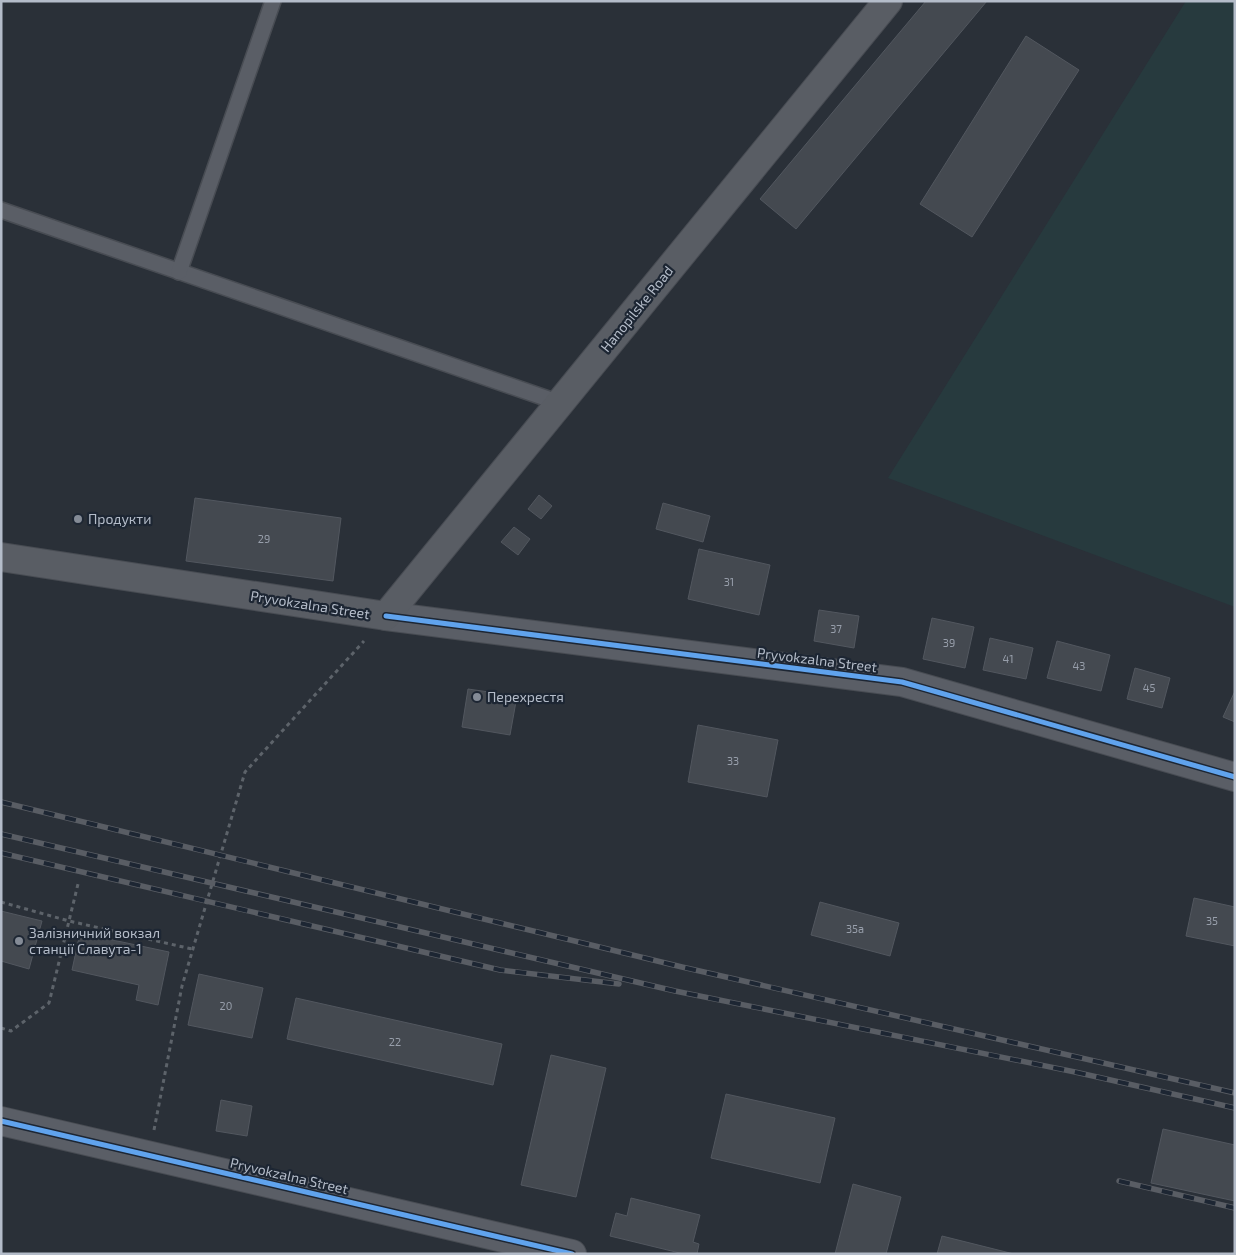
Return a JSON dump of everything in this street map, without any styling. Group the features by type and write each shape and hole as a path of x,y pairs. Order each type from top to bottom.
{"main road":[{"name":"Hanopilske Road","path":"386,616 888,1"},
{"name":"Pryvokzalna Street","path":"1,557 386,616"}],"street":[{"name":"Pryvokzalna Street","path":"386,616 902,682 1235,777"},
{"name":"Pryvokzalna Street","path":"1,1121 572,1254"}],"lane":[{"path":"179,272 274,1"},
{"path":"1,210 560,404"}],"path":[{"path":"149,1155 174,1024 192,949 245,772 386,616"},
{"path":"1,1028 11,1031 49,1003 78,884"},
{"path":"1,902 69,921 192,949"}],"green space":[{"path":"1186,1 1235,1 1235,607 888,478"}],"building":[{"path":"926,1 987,1 796,229 760,199"},
{"path":"1026,36 1079,70 972,237 920,204"},
{"path":"539,495 552,506 541,519 528,509"},
{"path":"195,498 341,518 333,581 186,561"},
{"path":"663,503 710,516 703,542 656,529"},
{"path":"514,527 530,539 518,555 501,542"},
{"path":"699,549 770,565 759,615 688,599"},
{"path":"819,610 859,616 854,648 814,641"},
{"path":"932,618 974,627 965,668 923,659"},
{"path":"990,638 1033,648 1026,679 983,670"},
{"path":"1057,641 1110,655 1101,691 1047,678"},
{"path":"1135,668 1170,678 1162,708 1127,699"},
{"path":"468,689 517,696 510,735 462,727"},
{"path":"1235,691 1235,722 1223,717"},
{"path":"698,725 778,740 767,797 688,782"},
{"path":"1194,898 1235,907 1235,946 1186,936"},
{"path":"820,902 899,923 890,956 811,935"},
{"name":"Залізничний вокзал станції Славута-1","path":"1,911 42,921 29,969 1,961"},
{"path":"80,933 169,952 158,1005 136,1000 139,985 72,970"},
{"path":"199,974 263,988 252,1038 188,1025"},
{"path":"296,998 502,1044 493,1085 287,1039"},
{"path":"551,1055 606,1068 576,1197 521,1185"},
{"path":"726,1094 835,1118 820,1183 711,1158"},
{"path":"221,1100 252,1106 247,1136 216,1131"},
{"path":"1163,1129 1235,1145 1235,1201 1151,1183"},
{"path":"853,1184 901,1197 886,1254 835,1254"},
{"path":"631,1198 700,1215 693,1242 699,1244 697,1254 684,1254 610,1236 616,1213 627,1216"},
{"path":"942,1236 1014,1254 937,1254"}],"railway":[{"path":"1,802 682,967 1235,1093"},
{"path":"1,834 675,991 1075,1072 1235,1108"},
{"path":"1,853 500,970 619,984"},
{"path":"1119,1181 1235,1208"}],"cycle path":[{"path":"386,616 902,682 1235,777"},
{"path":"1,1121 572,1254"}],"place":[{"name":"Продукти","path":"78,519"},
{"name":"Перехрестя","path":"477,697"},
{"name":"Залізничний вокзал станції Славута-1","path":"19,941"}]}
